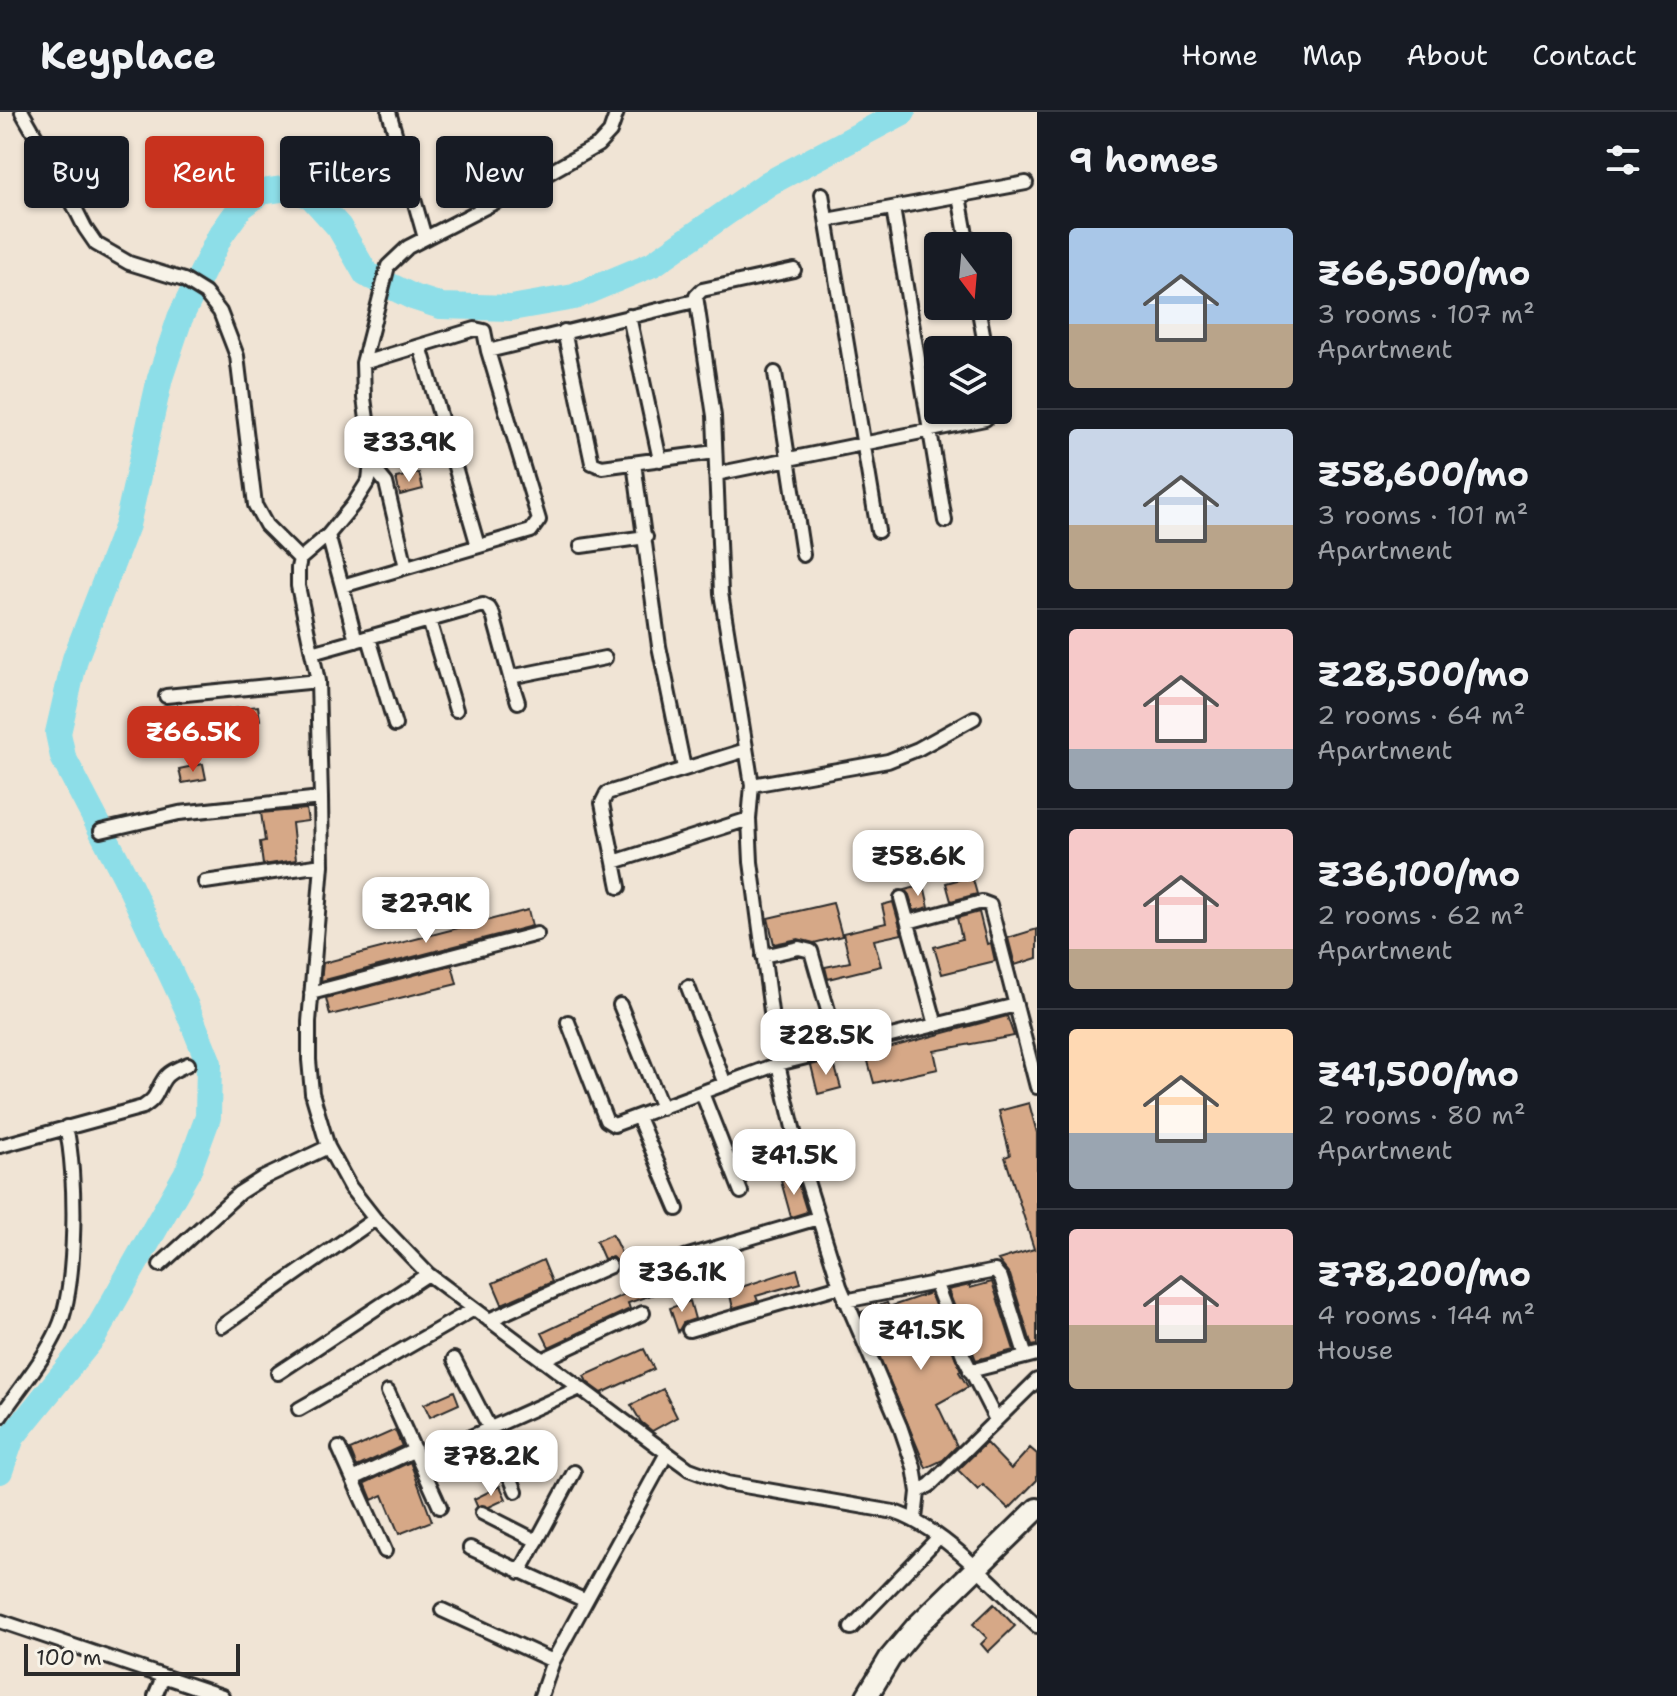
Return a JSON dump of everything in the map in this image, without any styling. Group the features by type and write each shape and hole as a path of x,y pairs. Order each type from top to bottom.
{"main road":[{"path":"867,1696 890,1658 916,1627 1037,1509"}],"street":[{"path":"22,112 96,244 129,263 184,280 205,293 220,312 237,356 255,505 266,525 300,559"},
{"path":"389,112 425,238"},
{"path":"617,112 610,132 598,145 408,247 388,266 363,363 372,466 363,490 328,535 300,559 298,586 318,681 321,798 322,865 311,993 310,1078 328,1147 350,1187 375,1219 428,1274 689,1469 727,1483 894,1512 915,1519 1032,1613 1037,1626"},
{"path":"827,220 1026,183"},
{"path":"822,194 878,531"},
{"path":"959,196 965,232"},
{"path":"893,208 945,521"},
{"path":"794,270 702,290 696,296 712,399 721,593 752,785 749,819 751,862 778,1064 801,1162 845,1301 900,1426 914,1467 918,1492 915,1519"},
{"path":"488,351 695,301"},
{"path":"629,316 660,460"},
{"path":"342,586 531,531 539,520 488,351 487,334 480,329 363,363"},
{"path":"564,331 592,463 602,467 715,452"},
{"path":"420,346 478,546"},
{"path":"775,373 803,555"},
{"path":"716,474 962,424"},
{"path":"634,463 659,646 684,768"},
{"path":"372,466 386,483 406,567"},
{"path":"328,535 342,586 395,725"},
{"path":"581,546 646,537"},
{"path":"312,653 483,605 489,608 518,702"},
{"path":"429,620 456,710"},
{"path":"510,677 605,658"},
{"path":"166,696 318,681"},
{"path":"752,785 888,761 918,749 974,718"},
{"path":"619,887 603,798 611,790 746,750"},
{"path":"101,831 179,813 321,798"},
{"path":"614,862 749,819"},
{"path":"205,882 322,865"},
{"path":"901,898 936,1025"},
{"path":"908,922 982,902 990,905 1037,1087"},
{"path":"311,993 537,934"},
{"path":"763,956 799,948 811,951 839,1049"},
{"path":"688,987 725,1084"},
{"path":"620,1005 662,1108"},
{"path":"568,1022 608,1123 619,1125 778,1064 1016,1005"},
{"path":"0,1146 143,1107 158,1095 168,1074 188,1064"},
{"path":"702,1093 741,1192"},
{"path":"638,1117 677,1209"},
{"path":"0,1417 57,1332 70,1292 74,1167 66,1127"},
{"path":"160,1265 239,1193 328,1147"},
{"path":"685,1257 818,1218"},
{"path":"222,1326 375,1219"},
{"path":"489,1320 610,1266"},
{"path":"845,1301 988,1271 998,1274 1032,1356 970,1371"},
{"path":"278,1373 428,1274"},
{"path":"935,1282 970,1371 996,1420"},
{"path":"689,1330 840,1286"},
{"path":"299,1409 474,1309"},
{"path":"542,1360 643,1313"},
{"path":"454,1359 489,1427 516,1491"},
{"path":"918,1492 930,1485 1037,1380"},
{"path":"353,1479 580,1388"},
{"path":"388,1392 440,1507"},
{"path":"339,1448 385,1551"},
{"path":"541,1696 553,1661 667,1453"},
{"path":"520,1572 574,1472"},
{"path":"482,1513 537,1541"},
{"path":"851,1628 939,1537"},
{"path":"470,1548 586,1601"},
{"path":"442,1610 553,1661"},
{"path":"0,1621 222,1696"},
{"path":"156,1694 163,1677"}],"building":[{"path":"419,473 423,489 400,495 396,478"},
{"path":"258,706 260,720 227,724 228,732 203,735 200,713"},
{"path":"203,764 206,779 182,783 179,769"},
{"path":"306,809 308,821 292,823 296,860 263,865 260,842 265,841 261,813"},
{"path":"972,876 977,894 951,901 946,883"},
{"path":"924,885 929,907 914,911 905,890"},
{"path":"893,902 902,934 874,940 881,966 828,979 825,967 850,962 843,933 886,923 882,905"},
{"path":"833,903 842,936 814,943 798,939 774,944 768,918"},
{"path":"528,910 532,926 321,981 323,963"},
{"path":"979,912 995,961 942,974 934,947 962,939 957,918"},
{"path":"1037,929 1037,958 1015,965 1008,938"},
{"path":"452,965 457,984 330,1015 326,998"},
{"path":"798,1016 803,1034 784,1039 781,1020"},
{"path":"1007,1016 1014,1036 934,1051 938,1069 874,1083 866,1054"},
{"path":"833,1060 841,1088 818,1094 811,1065"},
{"path":"1029,1103 1037,1133 1037,1345 1032,1346 1010,1275 998,1260 1034,1249 1005,1157 1010,1155 999,1111"},
{"path":"796,1177 807,1212 791,1217 781,1181"},
{"path":"612,1234 623,1257 618,1262 612,1257 604,1259 596,1241"},
{"path":"543,1260 552,1282 502,1304 493,1283"},
{"path":"797,1269 801,1283 756,1296 758,1301 733,1308 729,1291"},
{"path":"652,1279 657,1293 628,1303 630,1309 549,1347 542,1333 629,1292 628,1288"},
{"path":"992,1282 1014,1350 976,1360 948,1290"},
{"path":"930,1293 959,1372 968,1387 937,1404 957,1446 943,1460 926,1468 878,1353 905,1342 897,1321 869,1331 861,1312 887,1303 889,1307"},
{"path":"690,1301 695,1319 683,1323 678,1332 670,1308"},
{"path":"644,1349 654,1369 602,1393 587,1382 584,1376"},
{"path":"663,1389 677,1417 652,1431 641,1422 631,1405"},
{"path":"454,1391 459,1404 430,1417 424,1404"},
{"path":"395,1430 402,1446 357,1467 350,1450"},
{"path":"986,1443 1011,1469 1030,1448 1037,1454 1037,1480 1009,1509 983,1485 978,1490 958,1470"},
{"path":"410,1462 432,1521 399,1534 383,1495 372,1500 365,1483"},
{"path":"500,1486 506,1499 489,1507 477,1506 474,1499"},
{"path":"994,1604 1015,1626 988,1652 981,1644 987,1638 973,1624"}],"waterway":[{"path":"0,1471 12,1437 94,1336 189,1169 208,1117 209,1063 125,876 63,757 58,733 75,659 127,525 160,378 180,318 220,236 240,208 261,192 289,188 311,196 339,227 366,274 413,297 441,306 511,308 574,297 653,264 769,183 903,112"}]}
